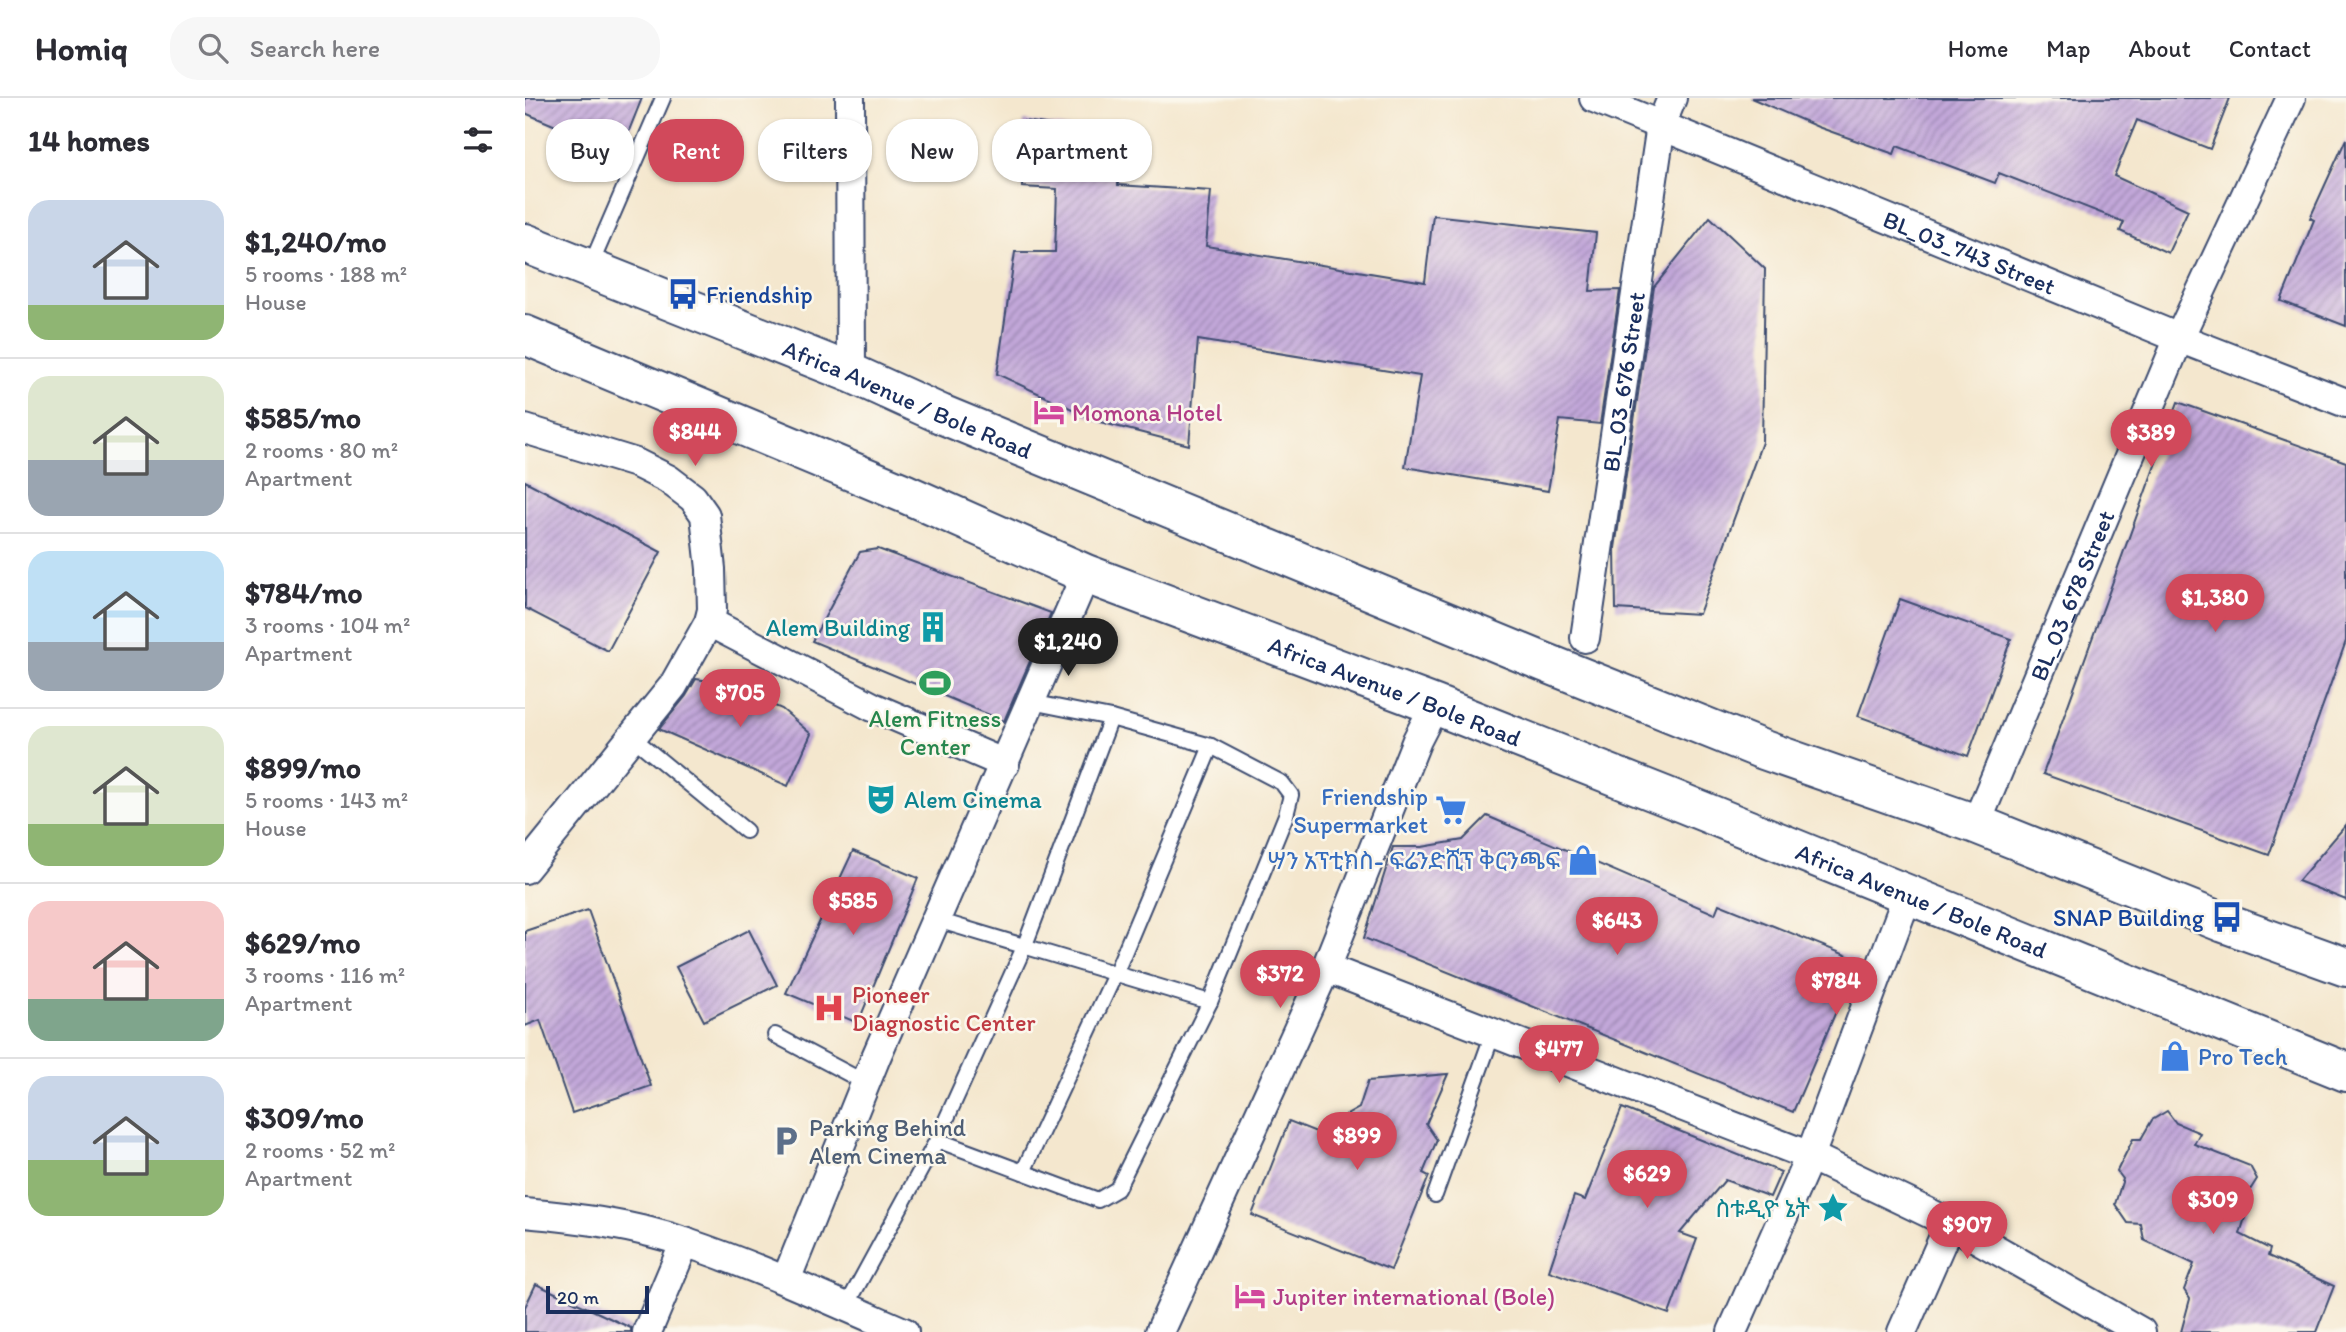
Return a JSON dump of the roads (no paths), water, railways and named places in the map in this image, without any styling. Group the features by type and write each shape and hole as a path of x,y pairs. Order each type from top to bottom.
{"main road":[{"name":"Africa Avenue / Bole Road","path":"525,243 851,373 941,414 1761,749 1976,824 2224,923 2346,967"},
{"name":"Africa Avenue / Bole Road","path":"525,335 906,494 1086,574 1435,705 2346,1072"}],"street":[{"path":"849,98 851,373"},
{"name":"BL_03_743 Street","path":"1594,98 2179,338 2346,403"},
{"name":"BL_03_676 Street","path":"1585,638 1661,125 1672,98"},
{"name":"BL_03_678 Street","path":"1976,824 2179,338 2291,98"},
{"path":"525,429 636,463 668,479 693,498 705,515 712,610 709,622 673,686 525,869"},
{"path":"786,1280 866,1083 1086,574"},
{"path":"709,622 873,707 1005,764"},
{"path":"1160,1332 1326,968 1417,740 1435,705"},
{"path":"1732,1332 1810,1156 1908,894"},
{"path":"1326,968 1810,1156 1949,1223 2141,1332"},
{"path":"525,1213 587,1218 685,1242 786,1280 904,1332"},
{"path":"1902,1332 1949,1223"},
{"path":"647,1332 685,1242"}],"lane":[{"path":"589,269 663,98"},
{"path":"937,1140 1098,1200 1117,1189 1210,1002 1286,815 1291,795 1282,783 1211,746 1111,718 1031,702"},
{"path":"846,1307 937,1140 1025,945 1111,718"},
{"path":"632,737 746,831"},
{"path":"1023,1172 1116,972 1211,746"},
{"path":"937,920 1210,1002"},
{"path":"1435,1195 1493,1033"},
{"path":"775,1035 866,1083"}],"place":[{"name":"Friendship","path":"683,294"},
{"name":"Momona Hotel","path":"1049,412"},
{"name":"Alem Building","path":"933,627"},
{"name":"Alem Fitness Center","path":"935,683"},
{"name":"Alem Cinema","path":"881,799"},
{"name":"Friendship Supermarket","path":"1451,810"},
{"name":"ሣን አፕቲክስ- ፍሬንድሺፕ ቅርንጫፍ","path":"1583,860"},
{"name":"SNAP Building","path":"2227,917"},
{"name":"Pioneer Diagnostic Center","path":"829,1008"},
{"name":"Pro Tech","path":"2175,1056"},
{"name":"Parking Behind Alem Cinema","path":"786,1141"},
{"name":"ስቱዲዮ ኔት","path":"1833,1208"},
{"name":"Jupiter international (Bole)","path":"1250,1296"}]}
